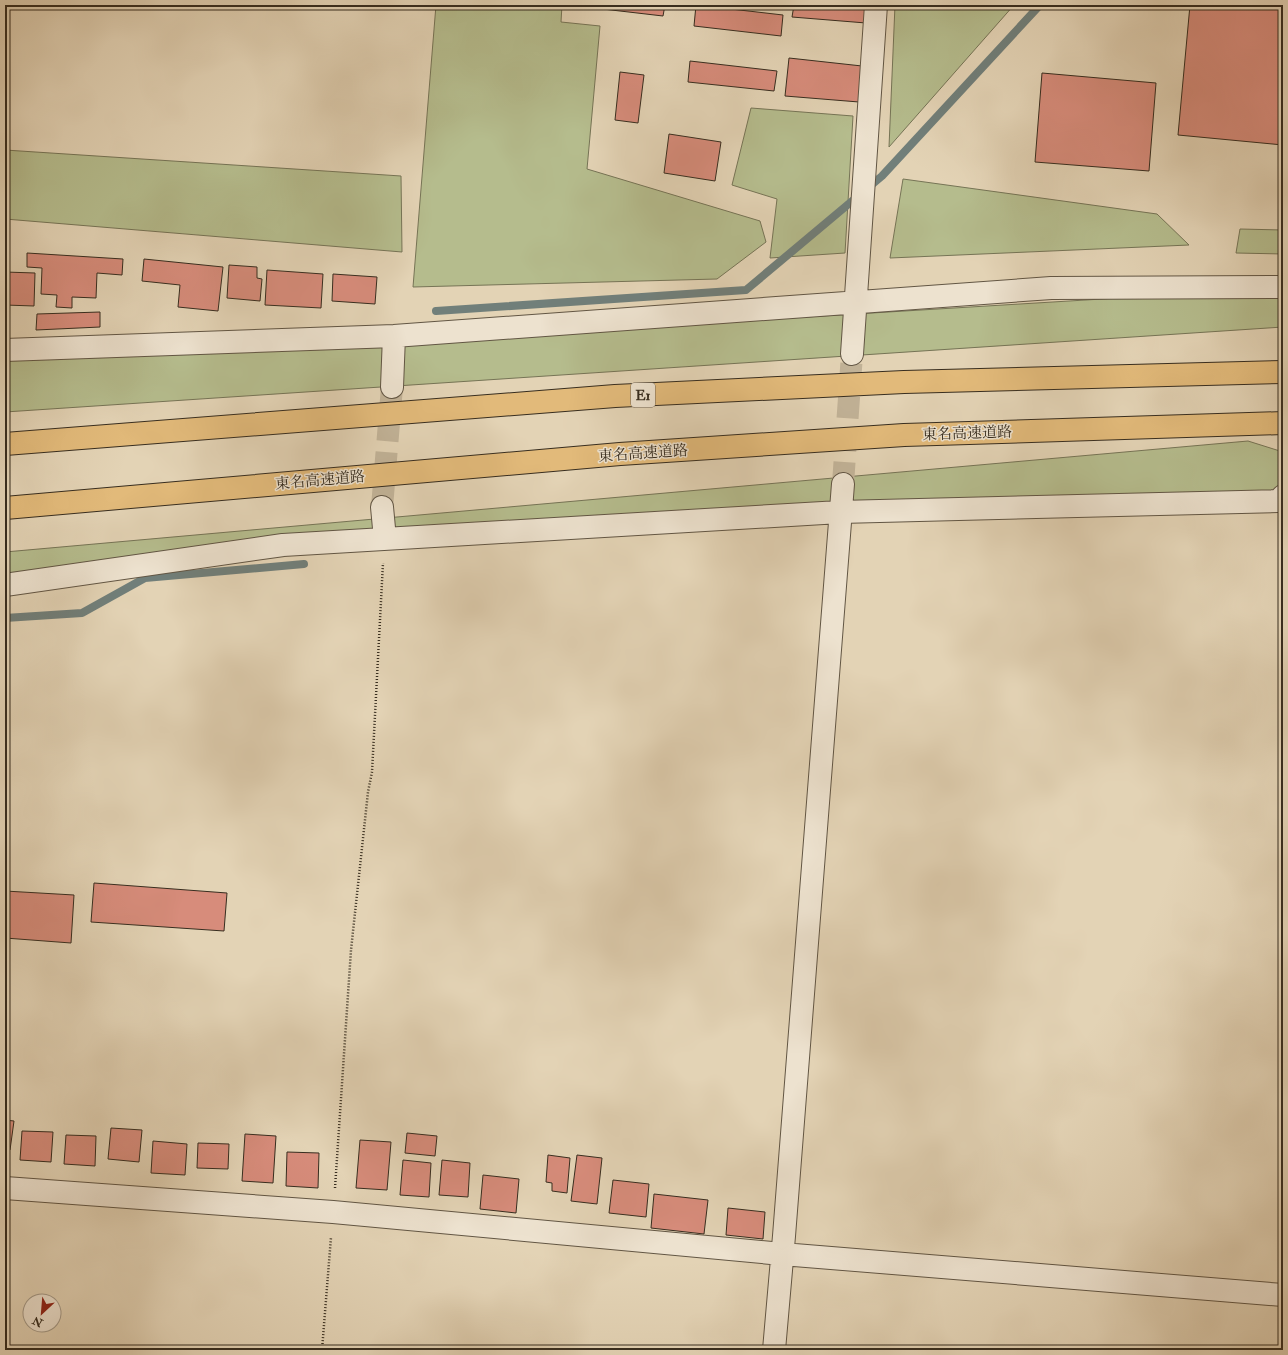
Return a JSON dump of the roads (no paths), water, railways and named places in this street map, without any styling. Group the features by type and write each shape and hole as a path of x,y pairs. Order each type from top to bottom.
{"highway":[{"name":"E1","path":"5,444 615,396 904,382 1282,372"},
{"name":"東名高速道路","path":"5,508 620,454 904,435 1282,423"},
{"path":"5,515 223,489"}],"street":[{"path":"852,354 876,5"},
{"path":"5,350 394,336 1051,288 1283,287"},
{"path":"392,386 394,336"},
{"path":"774,1350 842,484"},
{"path":"5,585 283,546 840,512 1278,500 1283,496"},
{"path":"382,507 385,539"},
{"path":"5,1188 333,1212 782,1254 1283,1295"}],"waterway":[{"path":"436,311 746,290 882,176 1040,5"},
{"path":"5,618 82,613 145,578 304,564"}],"tunnel":[{"path":"843,484 852,354"},
{"path":"382,507 392,387"}]}
